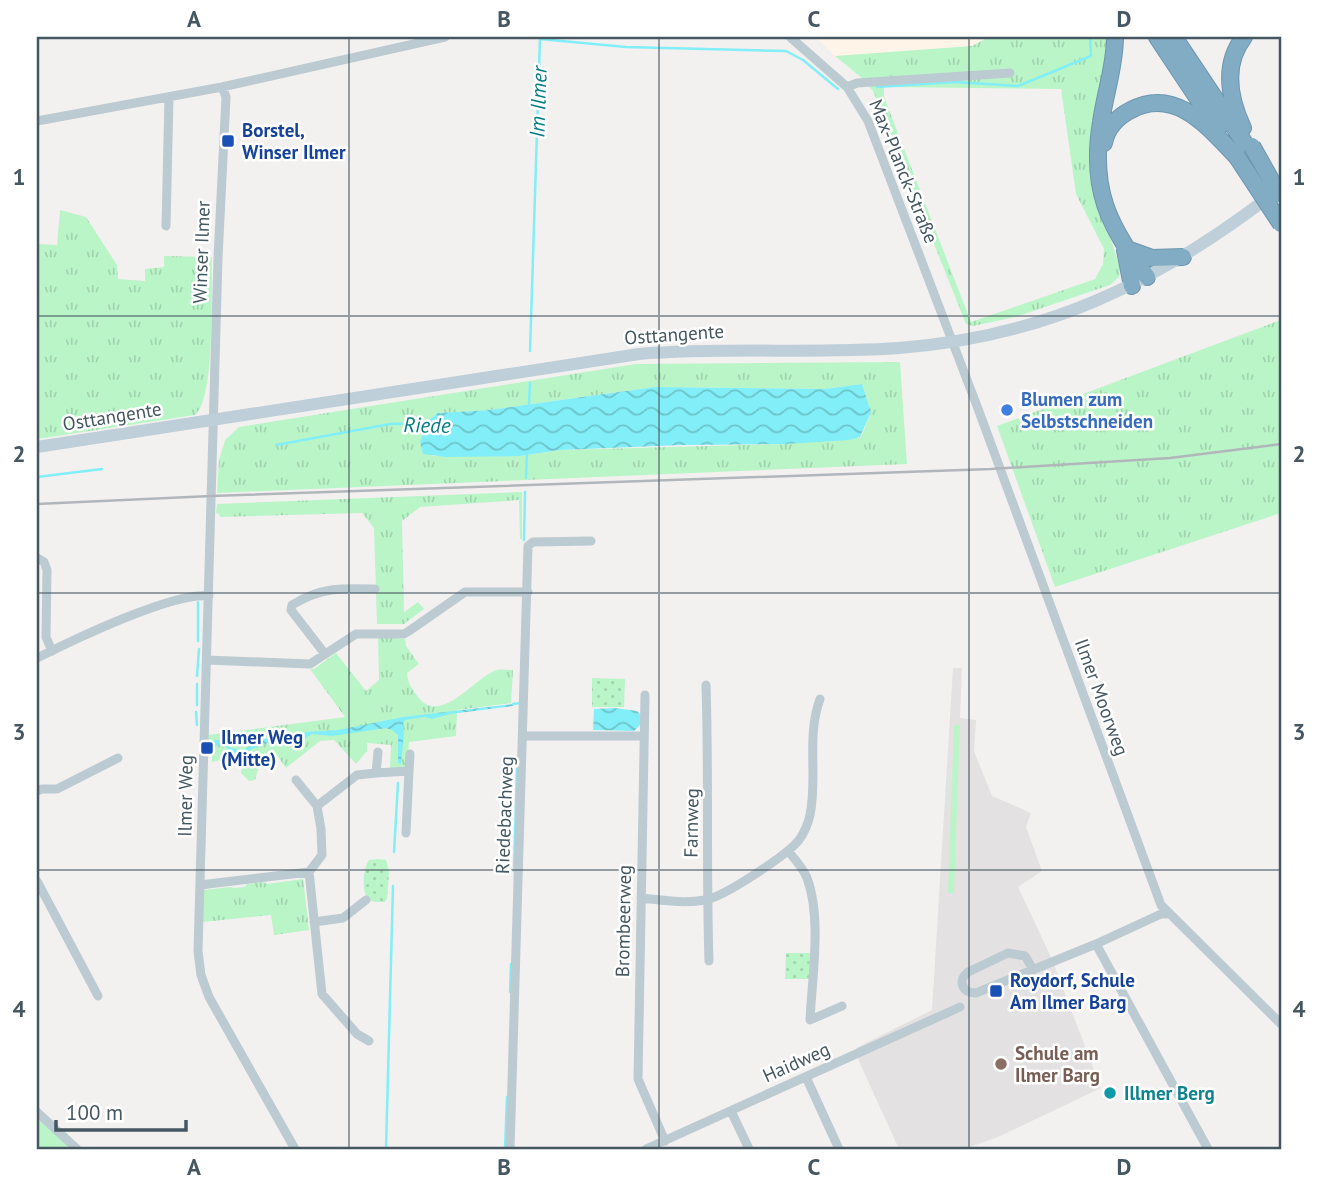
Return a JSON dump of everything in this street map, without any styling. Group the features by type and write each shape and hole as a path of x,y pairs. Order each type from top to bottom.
{"highway":[{"path":"1115,37 1112,71 1101,121 1099,169 1105,207 1112,225 1147,277"},
{"path":"1157,37 1281,193"},
{"path":"1174,37 1246,150 1281,224"},
{"path":"1244,37 1233,56 1230,76 1246,150"},
{"path":"1099,169 1105,138 1115,121 1135,108 1160,103 1173,104 1246,150"},
{"path":"1125,248 1140,256 1152,258 1183,257"},
{"path":"1125,248 1132,286"}],"main road":[{"name":"Osttangente","path":"37,447 639,354 709,350 878,349 952,342 1004,332 1104,299 1132,286 1183,257 1281,193"}],"street":[{"path":"37,121 222,87 445,37"},
{"name":"Max-Planck-Straße","path":"790,37 847,87 868,121 952,342"},
{"path":"847,87 858,83 1010,73"},
{"name":"Winser Ilmer","path":"213,420 226,97 222,87"},
{"path":"166,226 169,96"},
{"name":"Ilmer Moorweg","path":"952,342 1161,905 1281,1024"},
{"name":"Ilmer Weg","path":"213,420 198,951 201,975 209,997 295,1149"},
{"name":"Riedebachweg","path":"510,1149 528,546 533,542 591,541"},
{"path":"37,558 44,562 47,570 46,637 52,651"},
{"path":"325,654 291,610 292,606 306,596 332,588 376,589"},
{"path":"207,660 304,664 316,661 356,634 404,634 465,592 528,592"},
{"path":"37,658 119,621 174,601 189,596 209,596"},
{"name":"Farnweg","path":"706,685 709,961"},
{"name":"Brombeerweg","path":"645,695 638,1079 665,1141"},
{"path":"641,898 707,900 743,881 788,851 804,832 810,815 814,716 820,699"},
{"path":"524,736 643,736"},
{"path":"376,773 378,752"},
{"path":"406,833 410,754"},
{"path":"37,791 57,789 118,758"},
{"path":"317,806 357,775 409,771"},
{"path":"296,780 317,806 322,855 309,872 322,994 357,1034 369,1041"},
{"path":"788,851 806,876 813,901 810,1020 842,1006"},
{"path":"200,885 309,872"},
{"path":"37,881 98,996"},
{"path":"314,922 343,918 366,900"},
{"path":"1033,969 1025,956 1008,953 968,972 962,976 961,983 963,989 969,993 976,993 1096,944 1161,914 1168,914"},
{"path":"1096,944 1208,1149"},
{"name":"Haidweg","path":"646,1149 960,1007"},
{"path":"806,1077 839,1149"},
{"path":"732,1111 749,1149"},
{"path":"37,1112 77,1149"}],"shaded area":[{"path":"815,37 989,37 972,46 835,56"},
{"path":"953,668 962,668 960,718 976,720 974,751 992,796 1031,813 1026,827 1042,871 1018,887 1051,957 1101,1088 998,1137 964,1149 899,1149 857,1057 856,1048 932,1010"}],"green space":[{"path":"989,37 1110,37 1100,206 1120,268 1119,277 1110,285 1015,317 973,326 966,324 873,91 862,78 835,56 972,46","holes":["884,87 1061,89 1076,194 1104,249 1103,264 1095,279 971,322 884,97"]},
{"path":"60,210 86,217 117,265 118,279 145,281 145,269 164,267 164,256 212,257 209,365 202,405 195,415 37,439 37,244 57,245"},
{"path":"1281,320 1281,513 1055,587 997,426"},
{"path":"900,362 907,464 217,493 219,460 225,440 239,427 636,364","holes":["862,384 871,412 861,437 785,444 560,450 520,456 433,456 420,442 438,413 489,410 655,387 824,389"]},
{"path":"522,492 522,539 519,500 420,507 402,521 404,612 418,602 424,609 404,624 377,624 374,528 362,513 220,517 216,513 217,504"},
{"path":"378,637 405,639 406,646 419,664 407,673 408,680 418,697 426,704 445,704 492,672 502,669 513,670 511,703 457,710 456,736 409,742 407,769 390,768 391,745 367,743 367,751 356,764 334,740 320,741 286,768 276,754 262,756 255,780 249,781 241,773 243,761 238,757 212,762 212,744 208,744 208,735 345,717 310,669 336,653 366,691 379,680"},
{"path":"337,658 369,700 347,717 315,675"},
{"path":"592,678 625,679 624,707 592,707"},
{"path":"954,725 960,725 954,893 948,893"},
{"path":"369,860 386,860 389,872 385,902 370,900 364,891 365,868"},
{"path":"303,879 309,930 274,935 271,915 203,922 203,890"},
{"path":"786,953 810,953 809,979 785,979"},
{"path":"37,1116 72,1149 37,1149"}],"water":[{"path":"862,384 871,412 860,437 849,440 560,450 520,456 446,457 423,454 420,442 429,420 438,413 489,410 655,387 824,389"},
{"path":"513,704 432,719 425,717 405,720 401,764 398,763 398,735 386,728 332,736 312,734 296,744 267,743 243,753 209,744 209,741 217,740 231,748 243,750 262,739 297,738 306,732 338,730 403,717"},
{"path":"594,709 637,711 641,715 640,725 634,731 593,730"}],"waterway":[{"name":"Im Ilmer","path":"530,351 540,37"},
{"name":"Im Ilmer","path":"877,87 955,82 1018,86 1091,56 1090,37"},
{"name":"Im Ilmer","path":"540,39 626,47 786,51 803,60 838,89"},
{"name":"Im Ilmer","path":"529,404 530,383"},
{"name":"Riede","path":"276,445 390,424 430,423"},
{"name":"Riede","path":"526,478 527,453"},
{"name":"Riede","path":"37,477 102,469"},
{"name":"Riede","path":"524,540 525,492"},
{"path":"198,602 198,641"},
{"path":"197,676 199,649"},
{"path":"197,684 197,705"},
{"name":"Riede","path":"513,704 520,703"},
{"path":"196,712 197,725"},
{"name":"Riede","path":"514,871 517,769"},
{"path":"394,852 398,783"},
{"path":"386,1149 393,886"},
{"name":"Riede","path":"510,992 511,964"},
{"name":"Riede","path":"505,1149 507,1097"}],"railway":[{"path":"37,504 991,469 1170,458 1281,444"}],"place":[{"name":"Borstel, Winser Ilmer","path":"228,141"},
{"name":"Blumen zum Selbstschneiden","path":"1007,410"},
{"name":"Ilmer Weg (Mitte)","path":"207,748"},
{"name":"Roydorf, Schule Am Ilmer Barg","path":"996,991"},
{"name":"Schule am Ilmer Barg","path":"1001,1064"},
{"name":"Illmer Berg","path":"1110,1093"}]}
